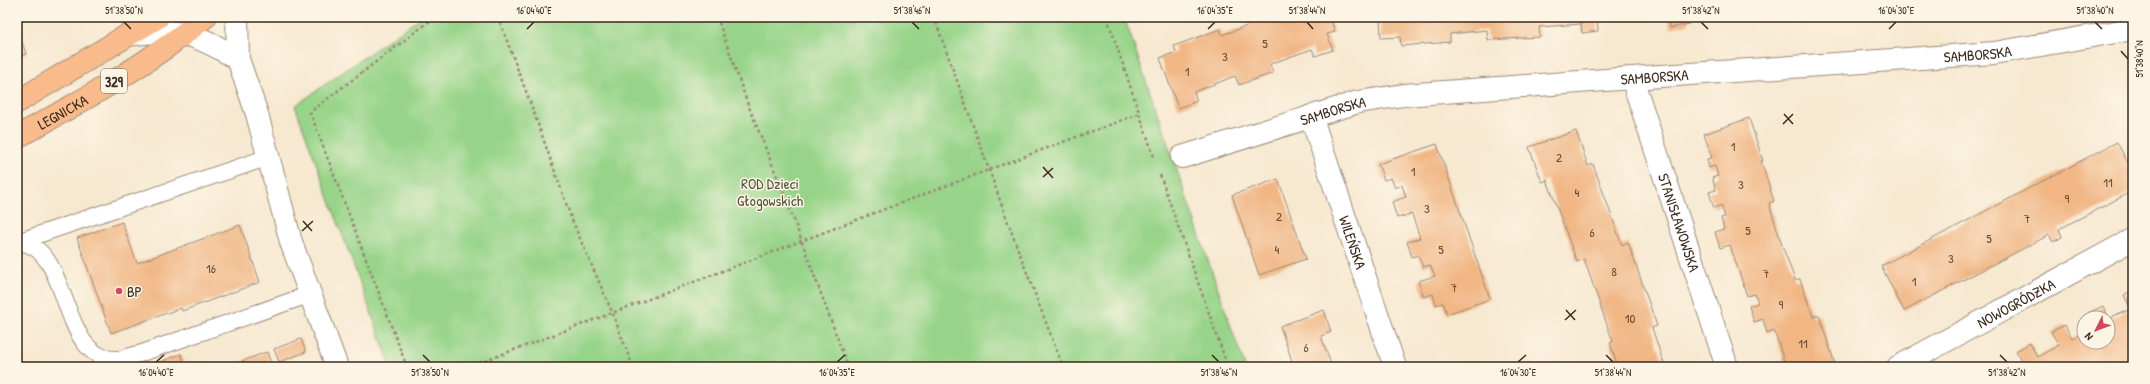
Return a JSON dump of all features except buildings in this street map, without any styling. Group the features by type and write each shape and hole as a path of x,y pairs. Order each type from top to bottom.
{"main road":[{"name":"LEGNICKA","path":"17,102 158,17"},
{"name":"LEGNICKA","path":"17,137 144,63 186,33 205,17"}],"street":[{"path":"237,17 238,58 269,156 281,208 337,367"},
{"name":"SAMBORSKA","path":"1182,157 1358,102 1404,95 1994,53 2133,29"},
{"path":"128,35 153,31 186,33 213,44 238,58"},
{"name":"STANISŁAWOWSKA","path":"1632,78 1727,367"},
{"name":"WILEŃSKA","path":"1311,116 1395,367"},
{"name":"NOWOGRÓDZKA","path":"1898,367 2133,239"}],"lane":[{"path":"18,242 269,156"},
{"path":"18,242 34,247 50,266 85,345 101,357 118,359 139,354 311,294"}],"path":[{"path":"407,367 310,112 435,17"},
{"path":"498,17 572,220 613,314 633,367"},
{"path":"717,17 747,102 801,240 848,367"},
{"path":"934,17 990,168 1014,239 1063,367"},
{"path":"1107,17 1155,160"},
{"path":"468,367 613,314 990,168 1139,114"},
{"path":"1157,167 1228,367"}],"green space":[{"name":"ROD Dzieci Głogowskich","path":"421,17 1124,17 1245,367 391,367 295,106"}],"place":[{"name":"BP","path":"119,291"}]}
